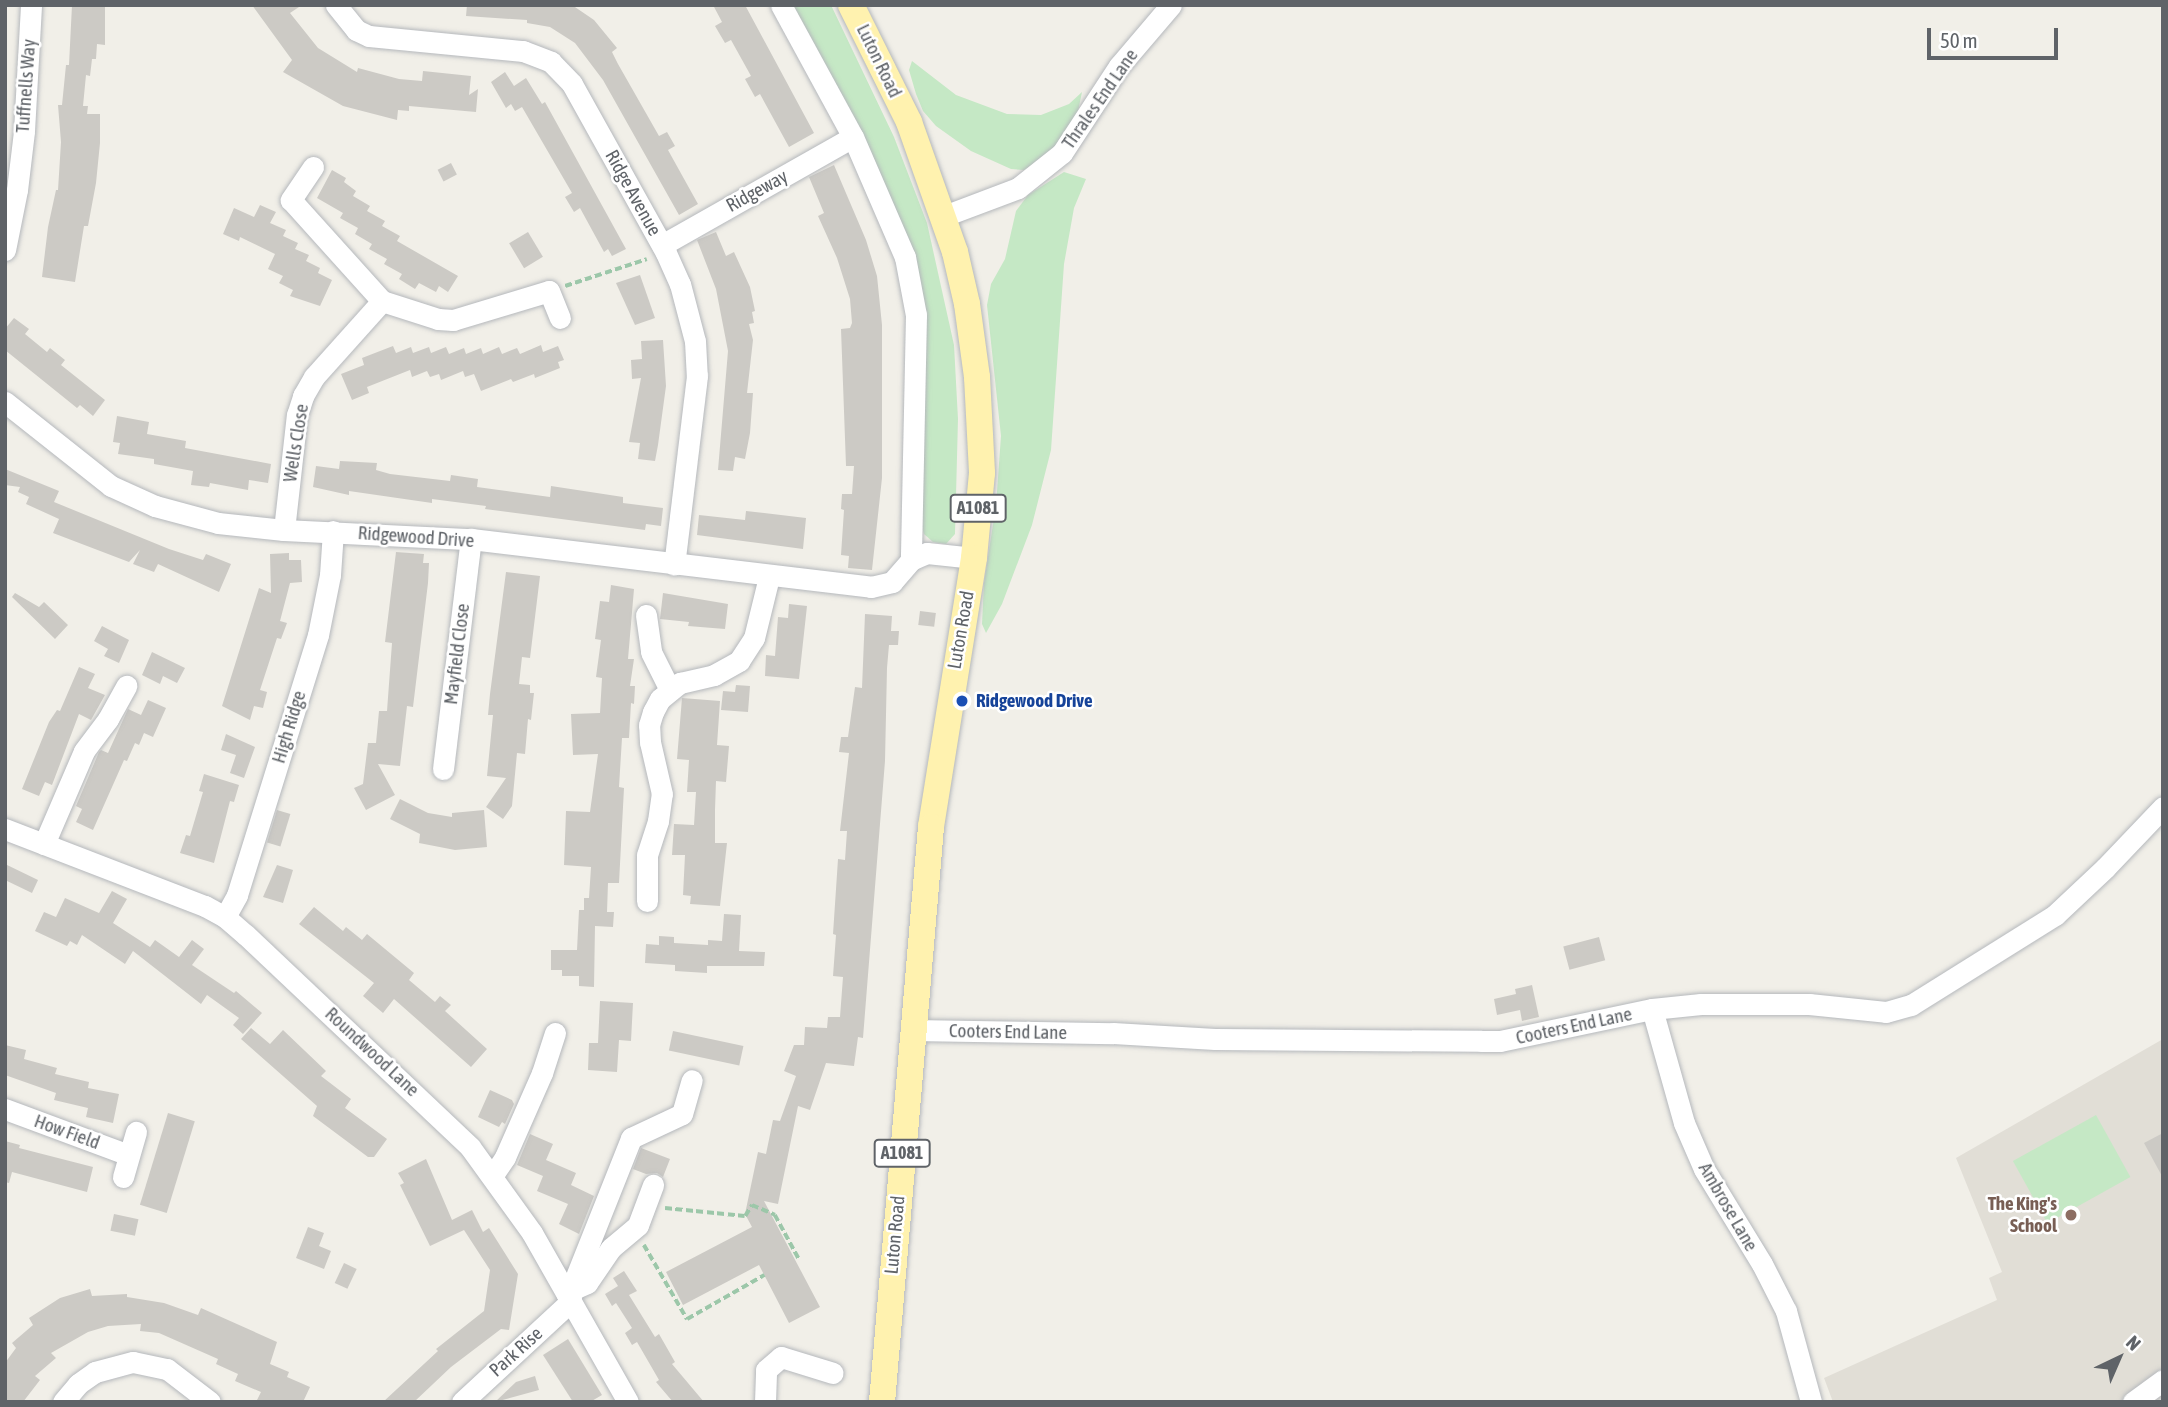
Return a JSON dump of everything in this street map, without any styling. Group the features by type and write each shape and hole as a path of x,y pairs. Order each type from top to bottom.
{"main road":[{"name":"Luton Road","path":"851,5 909,122 944,216 967,304 977,377 982,473 974,558 931,827 882,1402"}],"street":[{"name":"Tuffnells Way","path":"5,250 17,190 24,131 31,5"},
{"name":"Ridge Avenue","path":"336,5 356,30 369,36 523,51 551,62 572,84 664,249 688,308 695,341 697,376 674,565"},
{"path":"781,5 853,137 905,257 916,315 912,560 927,553 974,558"},
{"name":"Thrales End Lane","path":"944,216 1017,188 1062,153 1119,66 1171,5"},
{"name":"Ridgeway","path":"664,249 853,137"},
{"path":"313,167 291,200 382,301 438,319 453,320 549,291 560,318"},
{"name":"Wells Close","path":"284,530 297,415 303,396 314,377 382,301"},
{"name":"Ridgewood Drive","path":"5,402 88,470 134,497 180,514 218,523 284,530 471,540 871,587 892,582 912,560"},
{"name":"High Ridge","path":"225,918 237,895 318,635 330,575 334,531"},
{"name":"Mayfield Close","path":"443,769 471,540"},
{"path":"647,901 647,855 658,821 662,794 649,724 660,699 680,683 713,676 739,661 754,638 769,577"},
{"path":"646,615 651,652 670,690"},
{"path":"44,844 84,751 108,719 126,686"},
{"name":"Cooters End Lane","path":"912,1030 1215,1039 1500,1041 1652,1009 1701,1004 1755,1003 1886,1012 1910,1005 2055,915 2090,884 2163,807"},
{"name":"Roundwood Lane","path":"5,829 205,906 225,918 425,1102 470,1147 493,1175 532,1233 572,1295 623,1400"},
{"name":"Ambrose Lane","path":"1652,1009 1684,1123 1704,1169 1762,1264 1786,1311 1811,1402"},
{"path":"493,1175 537,1085 555,1033"},
{"path":"572,1295 575,1279 631,1138 682,1114 692,1080"},
{"name":"How Field","path":"5,1108 129,1155"},
{"path":"123,1177 136,1132"},
{"name":"Park Rise","path":"461,1402 587,1283 611,1248 638,1225 649,1194"},
{"path":"765,1402 766,1370 781,1357 833,1373"},
{"path":"63,1402 79,1384 95,1372 133,1362 167,1369 210,1402"},
{"path":"2133,1402 2163,1380"}],"path":[{"path":"549,291 664,249"},
{"path":"649,1194 675,1211 745,1216 752,1205 775,1215 800,1261"},
{"path":"630,1231 650,1251 687,1319 764,1275"}],"shaded area":[{"name":"The King's School","path":"2163,1039 2163,1402 1833,1402 1824,1378 1997,1300 1989,1278 2002,1272 1956,1158"}],"green space":[{"path":"787,5 831,5 894,137 927,223 954,345 958,419 955,534 946,544 933,542 924,534 920,520 921,310"},
{"path":"912,61 956,95 1007,114 1041,115 1069,104 1082,92 1077,116 1050,155 1024,170 1011,169 971,151 936,126 923,111 916,94 909,70"},
{"path":"1064,172 1086,179 1074,208 1064,264 1051,450 1032,525 1002,604 986,633 982,624 984,583 996,505 1001,436 987,305 991,284 1005,259 1016,211 1028,195"},
{"path":"2096,1115 2130,1177 2047,1223 2013,1161"}],"building":[{"path":"72,5 105,5 105,45 97,44 96,59 92,59 90,76 86,75 83,106 88,106 87,114 100,114 100,143 96,183 88,226 84,226 75,282 42,277 48,227 58,190 61,142 58,105 62,105 66,65 69,65"},
{"path":"252,5 302,5 290,13 318,48 357,72 358,68 399,79 422,81 423,71 471,76 469,95 478,89 476,112 409,106 409,111 398,110 397,120 343,106 283,72 292,60"},
{"path":"467,5 572,5 594,20 617,48 612,52 659,136 667,132 675,146 668,150 698,204 679,215 603,80 575,43 550,27 527,23 527,20 466,16"},
{"path":"713,5 745,5 814,133 789,147 760,94 755,97 745,79 751,76 731,40 725,43 715,26 722,22"},
{"path":"505,72 514,86 526,78 542,104 545,102 626,249 612,256 608,249 604,252 580,208 574,212 565,197 572,193 522,107 515,111 511,104 506,108 491,82"},
{"path":"451,163 457,175 444,181 438,170"},
{"path":"834,165 866,240 877,276 882,325 882,478 872,570 848,568 849,556 841,555 844,510 841,509 842,494 852,494 854,466 846,466 841,329 850,328 852,323 850,299 837,258 818,216 824,213 809,177"},
{"path":"332,170 346,178 344,182 356,191 353,196 370,206 367,211 385,221 382,226 400,236 397,241 458,276 448,292 439,286 436,292 419,283 415,289 399,279 402,274 384,264 387,259 369,249 372,244 355,234 358,228 340,218 343,213 317,198"},
{"path":"260,205 276,212 270,223 286,230 283,236 298,243 295,249 309,255 306,261 320,268 318,273 332,280 320,306 290,296 293,290 279,283 283,276 268,269 275,254 240,237 239,241 223,234 234,208 254,217"},
{"path":"528,232 543,257 524,268 509,243"},
{"path":"716,232 726,256 734,252 750,287 755,311 752,312 754,323 749,324 753,340 747,393 753,393 750,433 745,459 735,457 733,471 718,470 728,351 716,289 697,240"},
{"path":"640,275 655,318 635,325 616,283"},
{"path":"14,318 29,329 25,334 47,352 50,348 65,360 61,365 105,400 93,416 80,405 77,408 5,350 5,329"},
{"path":"663,340 666,386 655,461 638,459 640,443 629,442 641,378 632,379 631,360 642,359 641,341"},
{"path":"541,345 543,352 558,346 564,360 558,362 560,368 535,378 534,374 513,382 511,379 481,391 474,374 465,377 463,371 441,380 439,374 430,377 427,371 412,377 410,370 367,387 369,393 352,400 341,374 364,365 362,358 393,346 396,353 411,347 413,353 429,347 431,353 446,347 449,354 464,348 466,354 481,348 483,354 499,347 502,354 517,348 520,354"},
{"path":"117,416 149,422 147,434 186,441 185,448 271,464 268,483 249,480 248,490 210,483 209,487 191,485 193,471 154,464 154,459 118,454 120,443 113,442"},
{"path":"340,461 377,463 376,470 390,474 450,481 451,475 478,479 477,487 550,497 551,486 623,497 623,503 663,508 661,526 646,524 645,530 485,509 486,506 432,499 432,503 349,491 349,495 313,487 316,466 339,469"},
{"path":"5,469 59,491 54,502 169,549 203,560 206,554 231,564 219,592 158,564 154,572 133,564 140,550 129,562 53,533 59,519 26,504 29,497 18,492 20,487 5,485"},
{"path":"746,511 806,518 803,549 697,535 699,515 745,520"},
{"path":"396,552 424,554 423,563 429,563 428,583 413,707 407,706 400,766 378,764 395,795 366,810 354,788 363,784 368,743 376,743 379,711 387,711 392,643 385,642"},
{"path":"289,553 289,560 301,560 302,582 290,583 280,621 287,623 281,639 277,638 260,690 267,692 263,708 254,706 250,720 222,706 259,588 271,593 270,554"},
{"path":"506,572 540,576 530,658 522,657 519,684 530,685 530,693 534,693 531,720 528,719 525,754 517,753 512,806 503,819 486,807 506,778 487,776 493,715 488,715"},
{"path":"611,585 634,589 628,659 634,659 630,686 635,686 629,738 622,738 619,787 624,788 619,883 608,883 607,912 614,912 613,927 595,926 594,987 579,986 579,976 562,976 562,970 551,970 551,950 577,950 579,910 584,910 584,898 589,898 591,867 564,865 566,811 590,812 598,754 573,755 571,714 600,713 602,678 596,677 601,640 595,639 600,601 609,602"},
{"path":"15,593 39,607 44,602 68,625 55,639 12,597"},
{"path":"663,593 728,604 725,629 688,626 689,622 660,619"},
{"path":"789,604 807,606 799,679 765,676 766,655 775,656 778,617 788,618"},
{"path":"920,611 936,613 934,627 918,625"},
{"path":"865,614 892,616 891,631 899,631 898,645 889,645 885,761 863,1038 858,1037 854,1066 826,1063 810,1110 798,1106 778,1204 764,1201 820,1307 789,1323 759,1265 683,1305 666,1272 752,1227 745,1214 758,1152 766,1154 773,1120 780,1121 796,1076 784,1071 794,1045 804,1045 805,1027 827,1028 828,1017 840,1017 843,977 833,976 836,935 833,934 838,859 845,860 847,831 840,831 849,753 839,752 841,737 848,737 855,687 862,688"},
{"path":"102,626 129,640 119,663 104,656 108,649 94,641"},
{"path":"152,652 185,668 177,683 163,676 160,684 142,675"},
{"path":"79,667 95,674 88,688 105,695 91,720 79,714 52,785 45,782 39,796 22,789 49,722 57,710 60,711"},
{"path":"736,685 750,686 748,712 721,710 723,691 735,692"},
{"path":"682,698 720,701 717,745 729,746 726,782 716,781 715,843 727,843 720,906 690,904 691,896 683,895 685,855 672,855 674,824 694,825 696,792 687,792 689,760 677,759"},
{"path":"148,700 166,708 153,737 144,733 139,745 135,743 127,761 124,760 93,830 76,822 82,809 76,806 99,752 101,750 108,753 128,709 141,715"},
{"path":"226,734 255,747 244,778 230,773 236,755 221,750"},
{"path":"204,774 239,785 234,802 230,801 214,863 180,853 186,835 190,836 203,792 199,791"},
{"path":"400,799 428,813 452,817 452,813 484,810 487,847 455,850 419,843 420,834 390,819"},
{"path":"277,810 290,814 280,847 267,843"},
{"path":"5,864 38,880 32,893 5,880"},
{"path":"277,865 293,870 283,903 263,897"},
{"path":"112,891 127,899 113,923 150,947 155,940 179,957 192,940 204,949 192,965 234,993 236,991 262,1013 243,1034 233,1025 239,1018 207,995 201,1004 133,951 125,964 82,935 77,945 70,941 67,946 35,931 44,912 56,917 65,898 99,913"},
{"path":"314,907 343,931 346,927 362,940 367,934 414,973 409,980 435,1002 440,996 451,1005 445,1011 487,1049 471,1067 394,999 383,1013 363,996 374,983 299,924"},
{"path":"724,914 741,915 739,951 765,952 764,966 707,966 707,973 675,971 675,965 645,963 646,944 659,945 659,936 674,937 674,943 708,945 708,940 722,941"},
{"path":"1599,937 1605,960 1569,970 1563,947"},
{"path":"1532,985 1539,1017 1522,1021 1520,1010 1497,1015 1494,999 1516,994 1515,989"},
{"path":"600,1001 633,1003 631,1041 619,1040 617,1072 588,1070 589,1043 598,1043"},
{"path":"251,1028 270,1044 283,1030 326,1071 321,1076 351,1099 345,1108 387,1139 374,1157 368,1157 313,1116 317,1106 241,1039"},
{"path":"673,1031 743,1046 739,1066 669,1051"},
{"path":"5,1045 26,1050 24,1059 57,1068 55,1074 89,1082 88,1088 119,1094 113,1123 86,1117 88,1108 54,1100 56,1093 5,1075"},
{"path":"490,1090 512,1100 514,1104 505,1124 502,1122 499,1127 478,1117"},
{"path":"168,1113 195,1121 167,1213 140,1205"},
{"path":"2163,1133 2163,1178 2144,1143"},
{"path":"530,1134 553,1144 546,1160 576,1173 571,1185 594,1196 579,1234 559,1224 568,1204 537,1191 543,1176 517,1165"},
{"path":"5,1141 20,1145 19,1148 93,1167 87,1192 12,1172 9,1183 5,1182"},
{"path":"641,1148 670,1159 663,1177 657,1173 646,1174 633,1169"},
{"path":"426,1159 452,1220 472,1210 483,1232 489,1228 518,1274 509,1330 501,1329 451,1367 414,1402 383,1402 438,1351 436,1349 484,1311 490,1270 464,1230 430,1246 400,1185 404,1183 398,1173"},
{"path":"114,1214 138,1219 135,1236 110,1231"},
{"path":"308,1227 324,1233 319,1246 331,1251 324,1269 296,1258"},
{"path":"344,1263 357,1269 347,1289 335,1283"},
{"path":"624,1271 637,1291 629,1295 655,1337 659,1334 675,1362 672,1364 704,1402 673,1402 656,1382 659,1380 637,1342 632,1345 625,1333 632,1328 616,1303 612,1306 605,1294 618,1286 613,1278"},
{"path":"90,1289 92,1296 127,1294 127,1297 164,1303 198,1315 201,1308 277,1342 270,1364 289,1372 287,1377 310,1387 303,1402 256,1402 261,1392 235,1381 238,1374 216,1364 218,1359 159,1333 140,1331 141,1324 108,1326 88,1332 51,1353 56,1358 35,1376 40,1380 23,1402 5,1402 5,1363 16,1348 12,1343 33,1325 29,1318 60,1298"},
{"path":"568,1339 602,1395 590,1402 573,1402 543,1355"},
{"path":"535,1376 539,1390 495,1402 516,1382"}],"place":[{"name":"Ridgewood Drive","path":"962,701"},
{"name":"The King's School","path":"2071,1215"}]}
